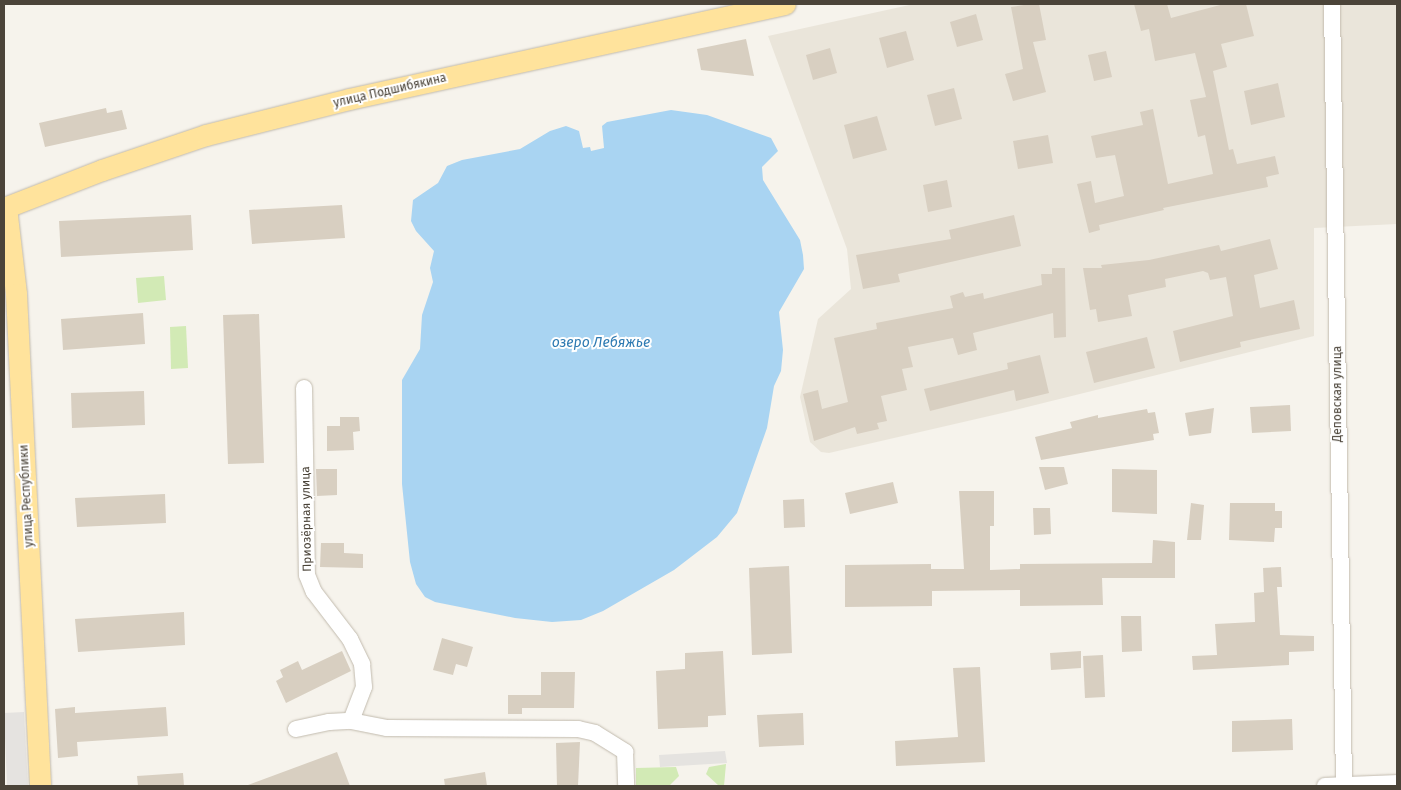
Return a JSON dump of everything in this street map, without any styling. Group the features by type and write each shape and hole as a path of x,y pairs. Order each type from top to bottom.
{"main road":[{"name":"улица Подшибякина","path":"5,207 102,170 215,133 349,100 785,4"},
{"name":"улица Республики","path":"5,207 16,294 40,786"}],"street":[{"name":"Деповская улица","path":"1332,4 1344,785"},
{"name":"Приозёрная улица","path":"304,388 307,575 314,592 350,639 362,664 364,687 351,721"},
{"path":"296,729 329,722 351,721 387,728 578,729 595,733 625,752 626,786"},
{"path":"1325,786 1397,783"}],"shaded area":[{"path":"914,4 1397,4 1397,224 1314,228 1314,336 1011,411 829,453 821,452 810,442 800,397 818,319 851,289 847,249 768,36"},
{"path":"24,712 28,786 7,786 4,713"},
{"path":"725,751 727,763 660,767 659,755"}],"green space":[{"path":"164,276 166,300 138,303 136,278"},
{"path":"186,326 188,368 171,369 170,327"},
{"path":"726,764 724,786 719,786 706,774 709,767"},
{"path":"676,767 679,776 669,786 636,786 636,768"}],"water":[{"name":"озеро Лебяжье","path":"671,110 707,115 771,138 778,151 762,167 763,180 800,240 803,255 804,269 779,312 783,350 781,371 774,386 767,428 737,513 717,537 674,570 603,611 581,620 552,622 515,618 435,602 425,597 416,584 410,562 402,484 402,380 420,349 422,315 433,282 430,268 434,251 416,231 411,221 413,200 438,183 447,166 462,160 520,149 550,131 566,126 579,131 583,148 590,147 591,151 604,148 602,126 607,122"}],"building":[{"path":"1039,4 1046,40 1033,42 1046,92 1013,101 1005,74 1023,69 1011,7"},
{"path":"1134,4 1167,4 1171,18 1224,4 1246,4 1254,36 1221,44 1227,67 1213,71 1229,150 1233,149 1237,164 1275,156 1279,174 1266,177 1268,187 1163,208 1164,210 1099,225 1100,230 1089,233 1077,184 1091,181 1095,203 1124,196 1115,155 1096,158 1091,136 1143,125 1140,112 1153,109 1168,184 1213,174 1205,135 1198,137 1190,100 1206,97 1195,53 1155,61 1149,29 1141,31"},
{"path":"976,14 983,40 957,47 950,22"},
{"path":"906,31 914,60 887,68 879,38"},
{"path":"746,39 754,76 701,70 697,49"},
{"path":"830,48 837,73 813,80 806,55"},
{"path":"1106,51 1112,77 1094,81 1088,55"},
{"path":"1278,83 1285,117 1251,125 1244,91"},
{"path":"954,88 962,119 935,126 927,95"},
{"path":"106,108 107,113 122,110 127,129 45,147 39,123"},
{"path":"877,116 887,150 853,159 844,125"},
{"path":"1048,135 1053,163 1018,169 1013,141"},
{"path":"947,180 952,207 928,212 923,185"},
{"path":"342,205 345,238 252,244 249,210"},
{"path":"191,215 193,250 61,257 59,221"},
{"path":"1014,215 1021,246 898,274 900,282 863,289 856,255 951,239 949,230"},
{"path":"1270,239 1278,269 1254,275 1260,308 1294,300 1300,329 1240,342 1241,347 1180,362 1173,331 1233,316 1226,277 1210,280 1208,273 1203,271 1165,279 1166,287 1128,295 1132,316 1098,322 1096,309 1090,310 1083,268 1102,268 1101,265 1149,260 1219,245 1221,251"},
{"path":"1052,268 1065,268 1066,337 1054,338 1053,313 973,333 977,350 958,355 953,338 908,347 913,367 902,369 907,390 881,396 887,421 877,423 879,429 857,434 855,427 814,441 803,394 818,390 822,409 848,402 834,338 877,329 876,323 953,308 950,296 963,292 965,297 983,293 984,299 1042,285 1041,274 1052,274"},
{"path":"143,313 145,344 63,350 61,319"},
{"path":"259,314 264,463 228,464 223,315"},
{"path":"1147,337 1155,368 1094,383 1086,352"},
{"path":"1040,355 1049,393 1016,401 1014,390 930,411 924,389 1008,369 1007,363"},
{"path":"144,391 145,425 72,428 71,393"},
{"path":"1290,405 1291,431 1252,433 1250,407"},
{"path":"1214,408 1211,433 1189,436 1185,413"},
{"path":"1147,409 1148,413 1155,412 1159,433 1153,434 1154,440 1041,460 1035,437 1072,428 1070,422 1098,415 1098,418"},
{"path":"340,417 359,417 360,431 353,432 354,450 327,451 327,426 340,426"},
{"path":"1039,467 1064,467 1068,484 1045,490"},
{"path":"316,469 337,469 337,495 317,496"},
{"path":"1112,469 1157,470 1157,514 1112,512"},
{"path":"893,482 898,503 850,514 845,493"},
{"path":"959,491 994,491 994,526 990,526 990,570 1020,569 1020,564 1152,563 1153,540 1175,542 1175,578 1102,578 1103,605 1020,606 1020,590 932,591 932,606 845,607 845,565 931,564 931,569 964,569"},
{"path":"165,494 166,523 77,527 75,498"},
{"path":"804,499 805,527 784,528 783,500"},
{"path":"1191,503 1204,505 1201,540 1187,540"},
{"path":"1230,503 1275,503 1275,511 1282,511 1282,528 1275,528 1274,542 1229,540"},
{"path":"1033,508 1050,508 1051,534 1034,535"},
{"path":"321,543 344,543 344,553 363,554 363,568 320,567"},
{"path":"789,566 792,653 752,655 749,568"},
{"path":"1281,567 1282,587 1277,587 1280,635 1314,636 1314,651 1289,652 1289,665 1193,670 1192,656 1217,655 1215,624 1255,622 1254,593 1264,592 1263,568"},
{"path":"184,612 185,645 78,652 75,619"},
{"path":"1121,616 1141,616 1142,651 1122,652"},
{"path":"442,638 473,647 467,667 456,664 453,675 433,670"},
{"path":"342,651 351,671 286,703 276,681 283,677 280,670 298,661 302,670"},
{"path":"723,651 726,715 708,716 708,727 658,729 656,671 685,669 685,653"},
{"path":"1081,651 1081,668 1051,670 1050,653"},
{"path":"1103,655 1105,697 1085,698 1083,656"},
{"path":"980,667 985,762 896,766 895,741 958,737 953,668"},
{"path":"541,672 575,672 574,708 522,708 522,714 508,714 508,695 541,695"},
{"path":"75,707 75,713 166,707 168,736 77,742 78,756 58,758 55,709"},
{"path":"803,713 804,745 759,747 757,715"},
{"path":"1292,719 1293,750 1232,752 1232,721"},
{"path":"580,742 578,786 557,786 556,743"},
{"path":"337,752 350,786 248,785"},
{"path":"485,772 487,786 445,786 444,779"},
{"path":"183,773 184,786 138,786 137,776"}]}
